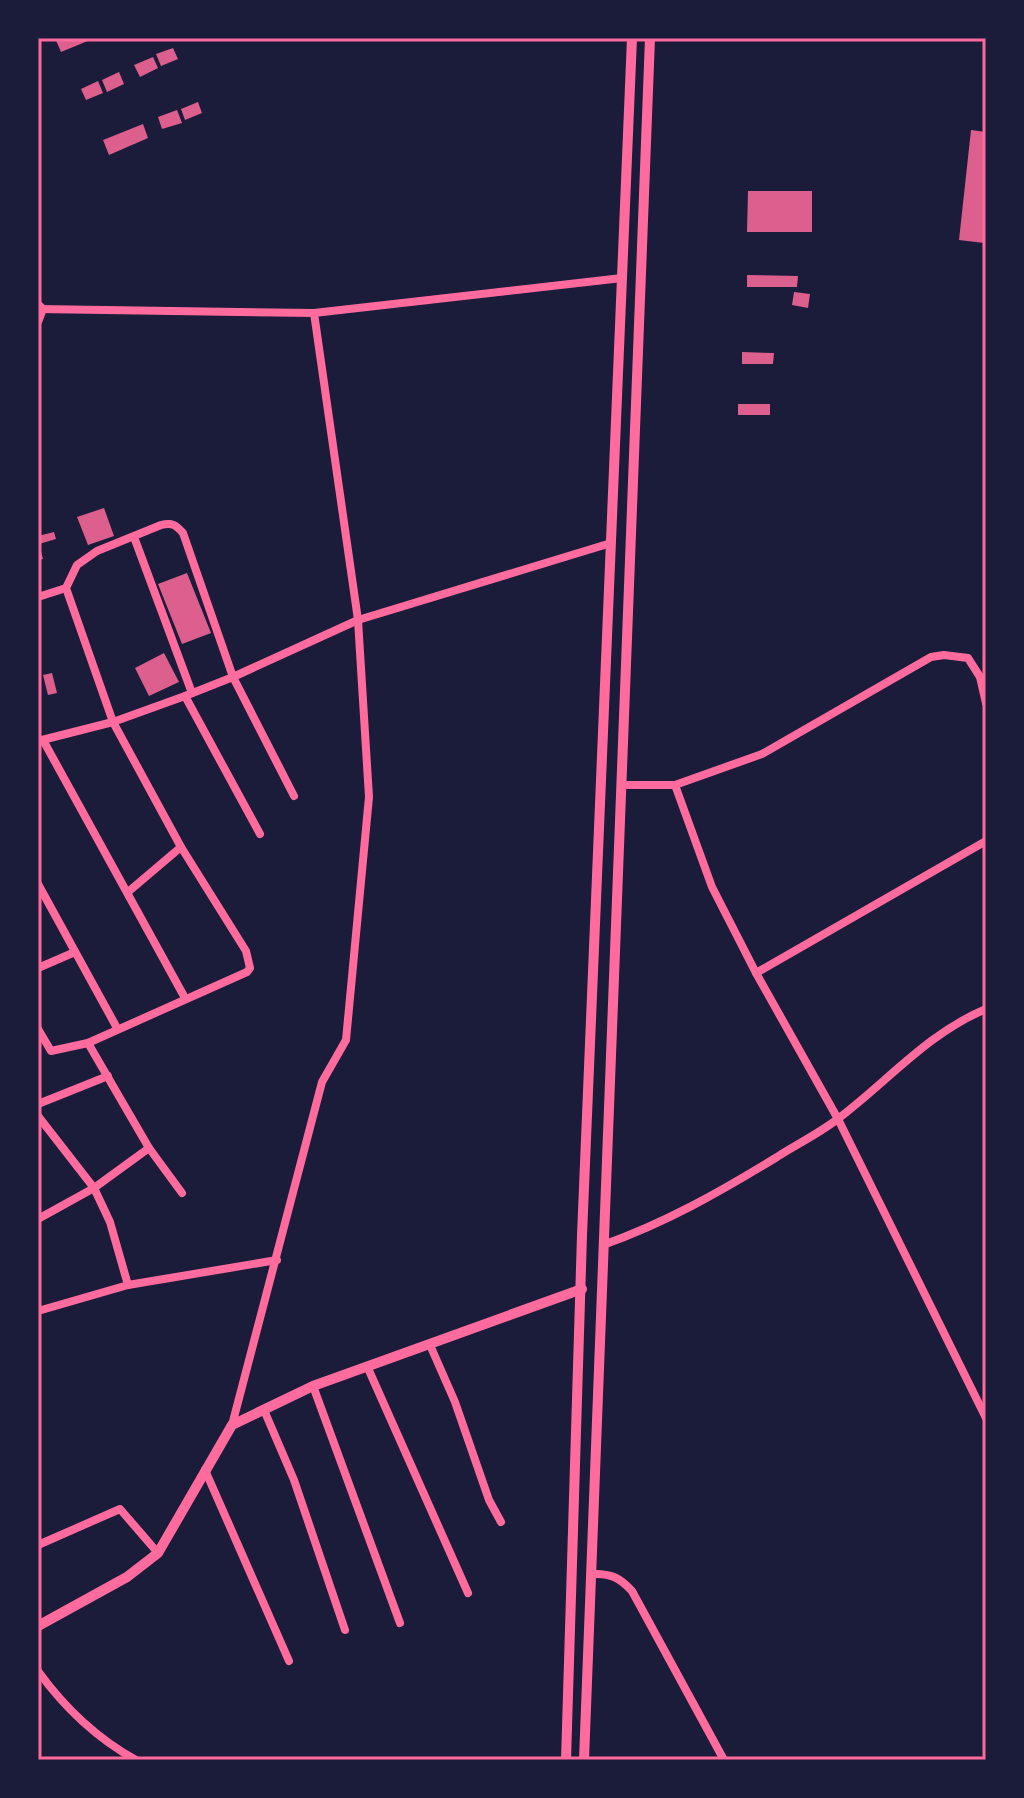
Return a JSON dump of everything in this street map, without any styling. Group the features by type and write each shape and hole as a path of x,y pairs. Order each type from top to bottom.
{"street":[{"path":"632,38 605,656 566,1756 584,1756 650,38"},
{"path":"626,176 644,178"},
{"path":"38,322 40,307 314,313 622,278"},
{"path":"38,1626 127,1577 158,1553 232,1425 322,1082 346,1040 369,797 358,620 314,313"},
{"path":"39,1034 51,1051 88,1043 247,972 250,962 181,847 113,722 66,588 77,565 97,551 170,523 177,526 183,533 233,677 294,796"},
{"path":"134,537 188,695 260,834"},
{"path":"185,998 40,740 113,722 188,695 358,620 611,543"},
{"path":"38,597 66,588"},
{"path":"621,785 675,785 762,754 931,657 968,658 980,677 986,703"},
{"path":"675,785 712,887 838,1119 986,1418"},
{"path":"756,973 986,841"},
{"path":"128,892 181,847"},
{"path":"38,884 117,1028"},
{"path":"38,968 75,952"},
{"path":"603,1245 686,1211 838,1119 918,1050 986,1009"},
{"path":"88,1043 149,1148 182,1193"},
{"path":"38,1104 108,1076"},
{"path":"38,1116 94,1188 110,1222 128,1285"},
{"path":"38,1219 94,1188 149,1148"},
{"path":"38,1311 128,1285 277,1260"},
{"path":"232,1425 313,1386 582,1289"},
{"path":"430,1345 455,1402 489,1500 501,1522"},
{"path":"367,1366 468,1593"},
{"path":"313,1386 400,1623"},
{"path":"264,1410 294,1480 345,1630"},
{"path":"204,1470 289,1661"},
{"path":"38,1545 120,1509 158,1553"},
{"path":"592,1574 620,1578 632,1591 724,1760"},
{"path":"38,1671 82,1721 136,1760"}],"building":[{"path":"55,38 95,38 61,52"},
{"path":"173,48 178,59 161,66 156,54"},
{"path":"153,57 158,68 140,77 134,65"},
{"path":"119,72 124,84 107,92 102,80"},
{"path":"98,81 103,93 86,100 81,89"},
{"path":"198,102 202,113 185,120 181,109"},
{"path":"177,110 182,123 162,129 158,117"},
{"path":"143,124 148,138 109,155 103,140"},
{"path":"971,130 986,132 984,243 959,240"},
{"path":"748,191 812,191 812,232 747,232"},
{"path":"747,275 798,276 797,287 747,287"},
{"path":"794,292 810,294 808,308 792,305"},
{"path":"742,352 774,353 773,364 742,364"},
{"path":"738,404 770,404 770,415 738,415"},
{"path":"104,508 114,536 88,545 77,517"},
{"path":"54,532 56,539 39,544 43,559 38,560 38,536"},
{"path":"187,573 211,633 182,644 158,584"},
{"path":"164,653 179,682 149,696 135,668"},
{"path":"52,673 57,693 48,695 43,675"}]}
